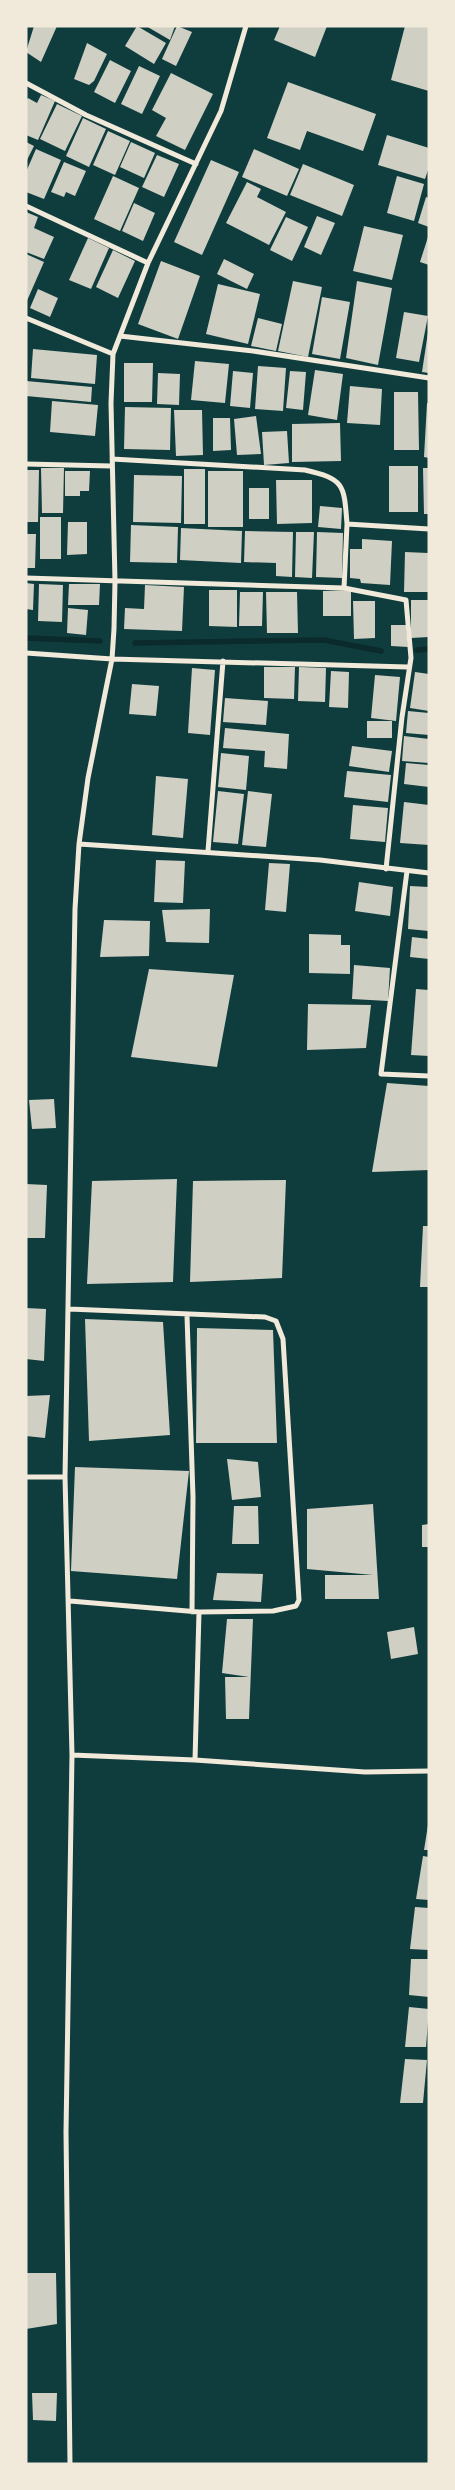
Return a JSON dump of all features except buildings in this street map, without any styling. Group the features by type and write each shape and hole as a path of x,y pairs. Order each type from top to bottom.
{"street":[{"path":"70,2464 66,2132 72,1755 70,1601 65,1477 75,908 79,844 97,724 112,659 115,581 111,403 113,354 148,263 221,111 245,27"},
{"path":"26,83 86,115 196,164"},
{"path":"26,206 148,263"},
{"path":"26,318 113,354"},
{"path":"120,336 253,351 429,378"},
{"path":"26,464 112,462 305,470 325,474 334,478 341,486 345,500 347,524 344,588"},
{"path":"347,524 429,529"},
{"path":"26,578 344,588 406,600 411,658 408,667 386,869"},
{"path":"26,654 112,659 408,667"},
{"path":"208,851 223,661"},
{"path":"79,844 208,851 320,860 386,869 429,872"},
{"path":"408,871 381,1074 429,1076"},
{"path":"69,1309 187,1316 265,1317 276,1321 283,1339 299,1600 296,1606 273,1611 199,1612 70,1601"},
{"path":"187,1316 193,1497 192,1612"},
{"path":"26,1477 65,1477"},
{"path":"195,1760 199,1612"},
{"path":"72,1755 195,1760 365,1772 429,1770"}],"waterway":[{"path":"26,638 100,641"},
{"path":"135,643 324,640 381,651"},
{"path":"417,650 429,649"}]}
